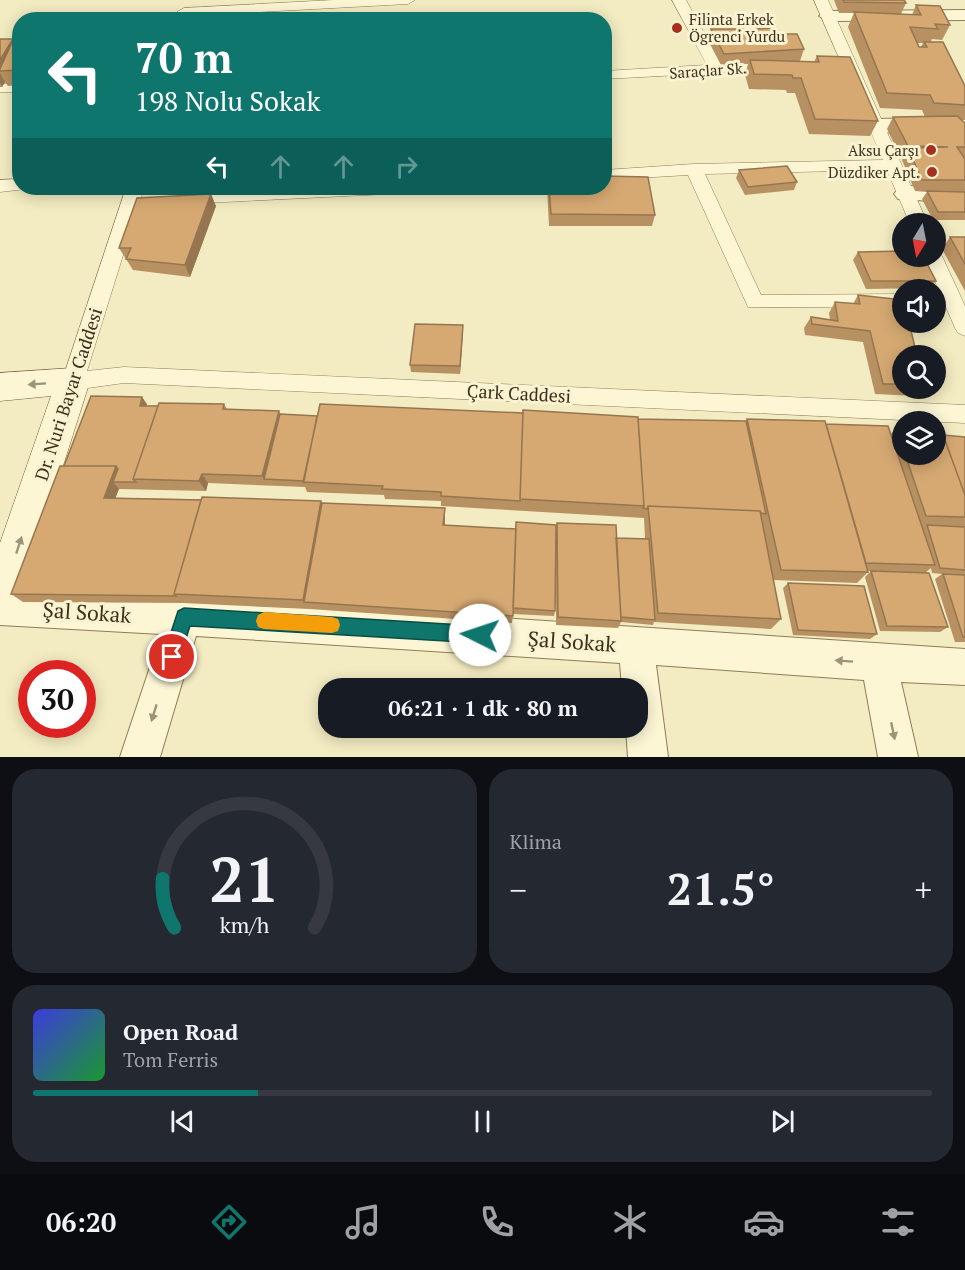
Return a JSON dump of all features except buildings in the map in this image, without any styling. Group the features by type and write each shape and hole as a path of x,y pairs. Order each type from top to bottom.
{"main road":[{"path":"0,387 73,381"},
{"name":"Dr. Nuri Bayar Caddesi","path":"0,601 73,381"}],"street":[{"path":"183,10 408,0"},
{"path":"679,0 716,69"},
{"path":"914,213 876,126 841,63 825,8 965,15"},
{"name":"Saraçlar Sk.","path":"612,75 788,66"},
{"path":"876,126 965,123"},
{"path":"612,174 693,169 894,165"},
{"path":"693,169 755,303 892,301"},
{"path":"906,194 965,195"},
{"name":"Dr. Nuri Bayar Caddesi","path":"73,381 133,195"},
{"path":"139,195 161,199 243,195"},
{"path":"946,303 965,328"},
{"name":"Çark Caddesi","path":"73,381 124,375 965,414"},
{"name":"Şal Sokak","path":"0,608 184,617 965,667"},
{"path":"140,757 184,617"},
{"path":"636,646 648,757"},
{"path":"879,663 898,757"}],"slow traffic":[{"path":"264,621 332,625"}],"place":[{"name":"Filinta Erkek Ögrenci Yurdu","path":"677,28"},
{"name":"Aksu Çarşı","path":"931,150"},
{"name":"Düzdiker Apt.","path":"932,172"}],"route":[{"path":"172,657 184,617 480,635"}]}
